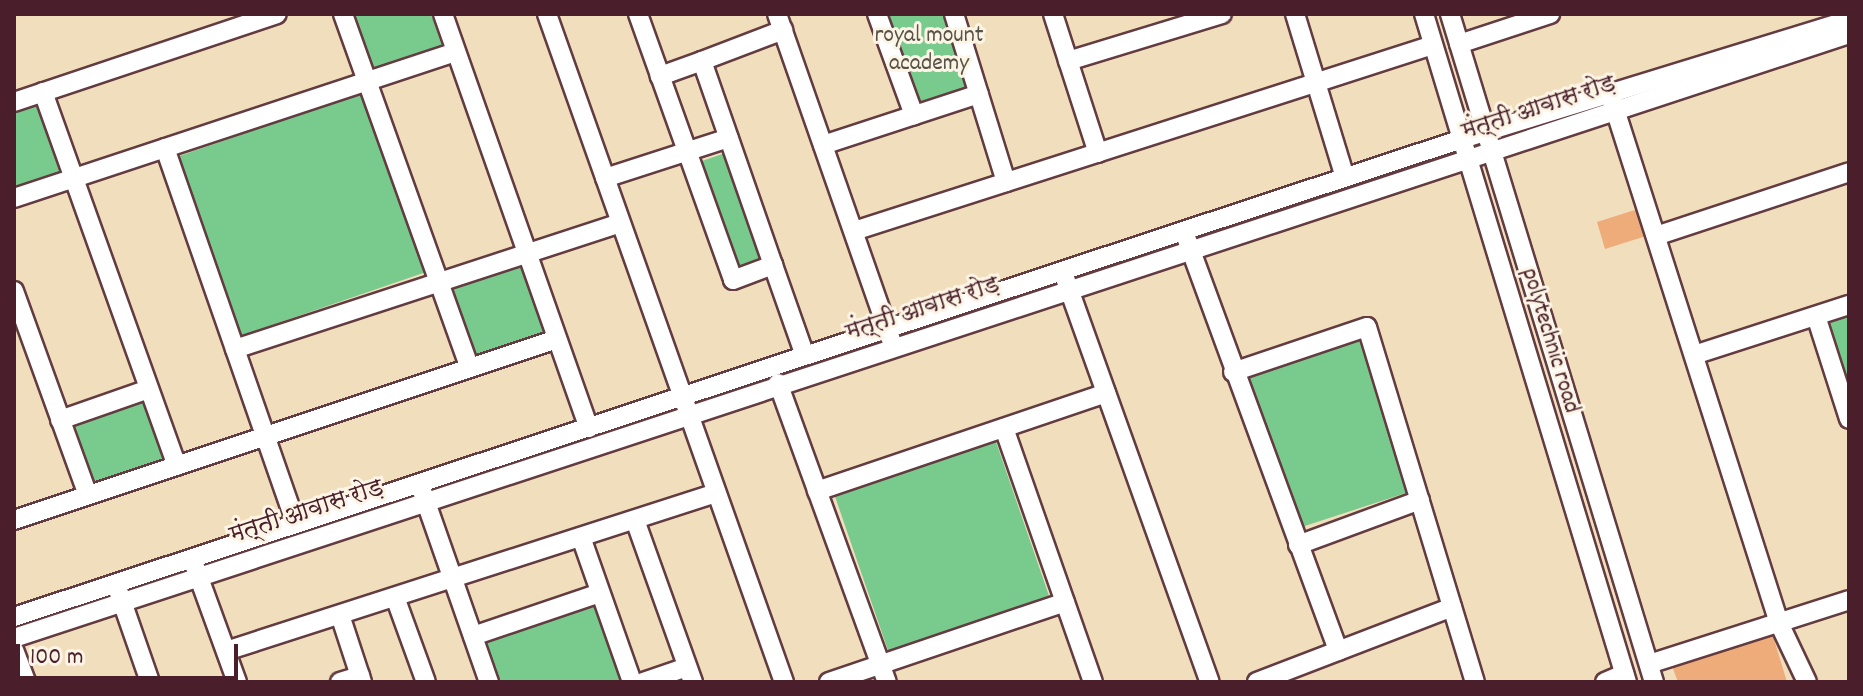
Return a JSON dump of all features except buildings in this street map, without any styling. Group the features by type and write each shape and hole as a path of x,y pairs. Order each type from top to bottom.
{"street":[{"path":"14,102 277,14"},
{"path":"343,14 470,368"},
{"path":"443,14 589,428"},
{"path":"547,14 784,682"},
{"path":"638,14 733,280 773,265"},
{"path":"877,14 914,115"},
{"path":"954,14 1006,182"},
{"path":"1053,14 1098,153"},
{"path":"1068,61 1222,14"},
{"path":"1295,14 1345,178"},
{"name":"polytechnic road","path":"1424,14 1626,678"},
{"path":"1450,14 1652,673 1779,623 1849,600"},
{"path":"1459,44 1550,14"},
{"path":"1821,28 1849,20"},
{"path":"237,682 195,566 296,524 422,491 589,428 684,405 805,356 891,337 780,22 702,61 660,76"},
{"name":"मंत्ती आवास रोड़","path":"14,638 118,592 195,566 684,405 778,383 891,337 1613,102 1821,28 1849,34"},
{"path":"854,231 1433,45"},
{"path":"14,198 456,52"},
{"path":"702,61 805,356"},
{"path":"43,92 177,466"},
{"path":"823,145 979,94"},
{"path":"1613,102 1779,623 1807,682"},
{"path":"605,178 729,138"},
{"path":"165,148 296,524"},
{"path":"1338,651 1186,240 1345,178 1465,148"},
{"path":"1656,236 1849,172"},
{"path":"235,349 620,223"},
{"path":"1066,279 1210,682"},
{"path":"14,291 88,495"},
{"path":"1694,355 1849,305"},
{"path":"1816,316 1849,419"},
{"path":"1233,372 1367,327 1475,682"},
{"path":"14,520 557,339"},
{"path":"778,383 884,673"},
{"path":"60,420 149,389"},
{"path":"817,491 1106,393"},
{"path":"1004,428 1093,682"},
{"path":"422,491 489,682"},
{"path":"226,651 716,493"},
{"path":"1298,545 1420,500"},
{"path":"635,520 690,674 643,682"},
{"path":"581,537 632,682"},
{"path":"14,617 118,592 150,682"},
{"path":"473,636 600,593"},
{"path":"395,597 426,682"},
{"path":"829,682 884,673 1065,602"},
{"path":"1257,682 1452,607"},
{"path":"340,615 361,679 340,682"},
{"path":"14,650 26,682"},
{"path":"1605,682 1626,678"}],"green space":[{"path":"351,14 431,14 442,46 370,70"},
{"name":"royal mount academy","path":"889,14 944,14 969,87 920,104"},
{"path":"362,93 424,273 240,336 179,156"},
{"path":"38,102 62,172 14,188 14,110"},
{"path":"728,152 765,261 735,271 698,162"},
{"path":"523,262 547,333 476,358 451,287"},
{"path":"1849,313 1849,395 1825,321"},
{"path":"1359,339 1409,492 1296,529 1246,376"},
{"path":"147,401 166,459 94,482 75,424"},
{"path":"995,439 1049,596 888,651 834,494"},
{"path":"596,605 622,680 499,682 485,643"}]}
